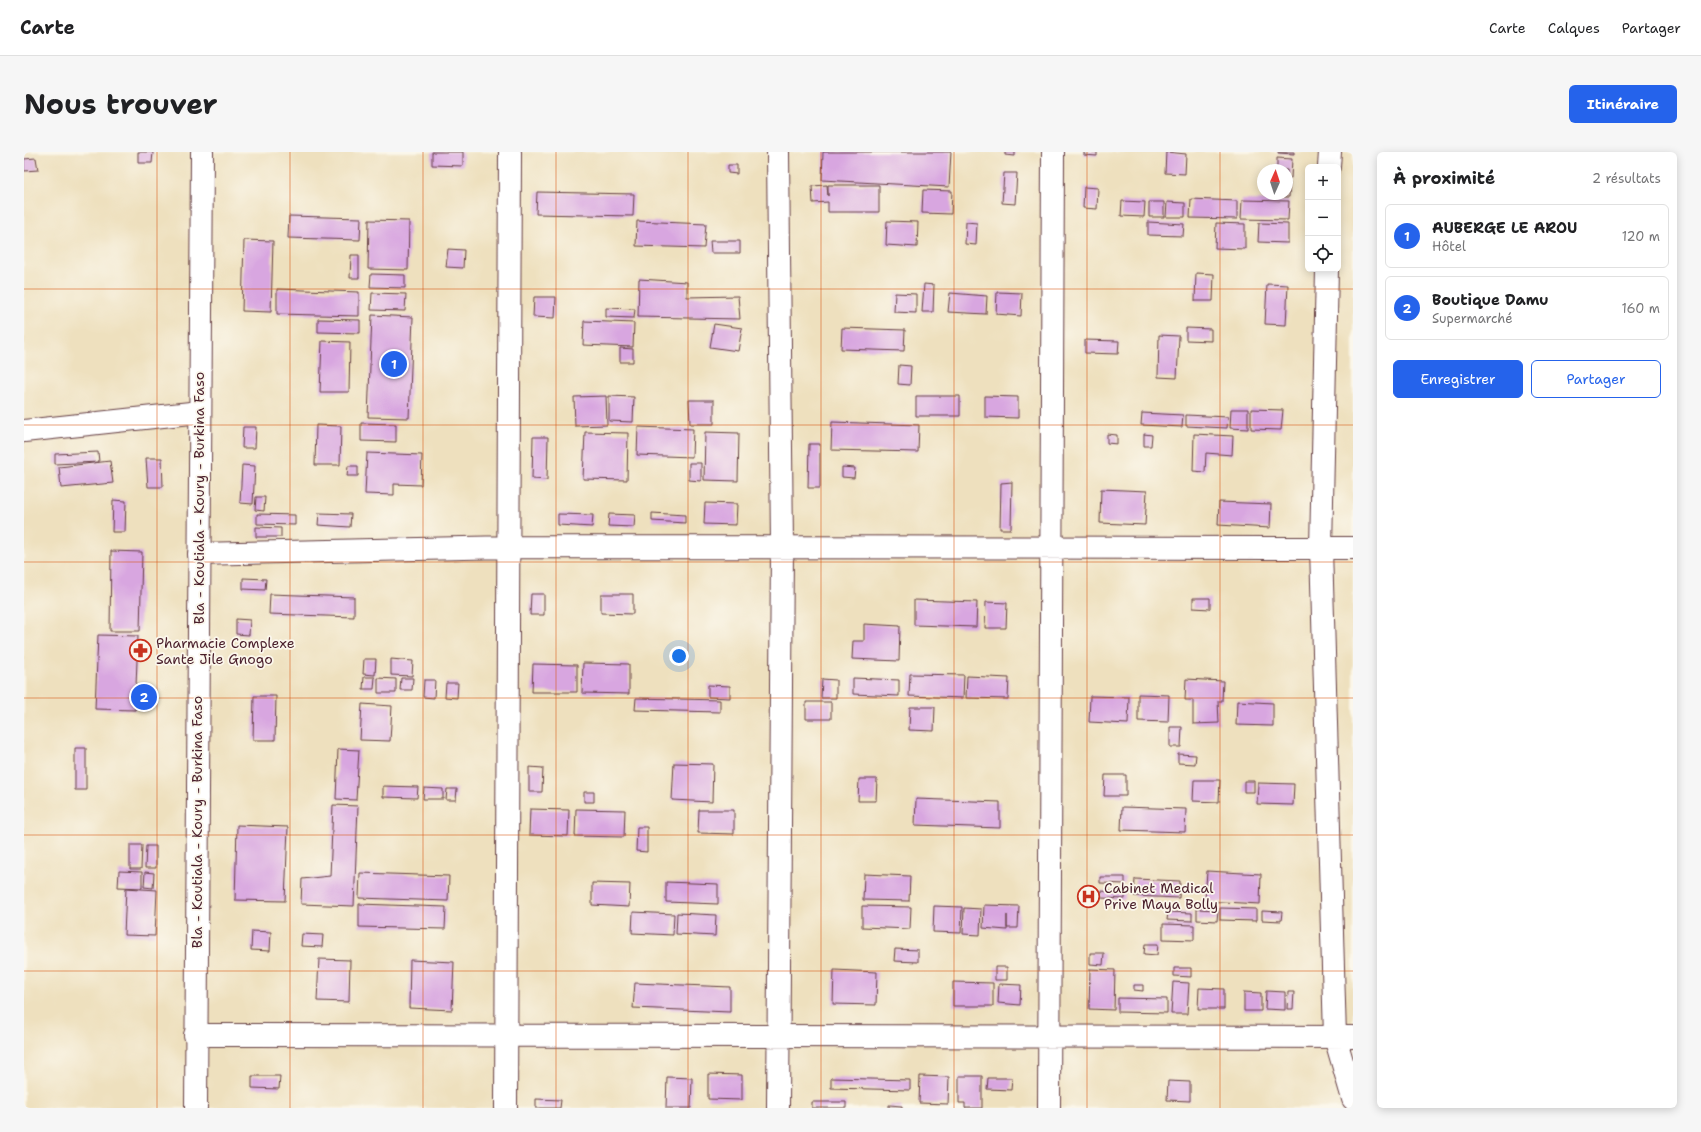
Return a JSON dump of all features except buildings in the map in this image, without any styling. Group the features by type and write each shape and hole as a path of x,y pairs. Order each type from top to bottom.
{"street":[{"name":"Bla - Koutiala - Koury - Burkina Faso","path":"196,1108 195,1035 202,152"},
{"path":"506,1108 510,152"},
{"path":"778,152 782,547 778,1108"},
{"path":"1049,1108 1053,152"},
{"path":"1329,164 1330,152"},
{"path":"1327,272 1321,548 1344,1037 1353,1099"},
{"path":"24,431 200,412"},
{"path":"199,554 508,547 1353,548"},
{"path":"195,1035 1344,1037"}],"place":[{"name":"AUBERGE LE AROU","path":"394,364"},
{"name":"Pharmacie Complexe Sante Jile Gnogo","path":"141,651"},
{"name":"Boutique Damu","path":"144,697"},
{"name":"Cabinet Medical Prive Maya Bolly","path":"1089,896"}]}
